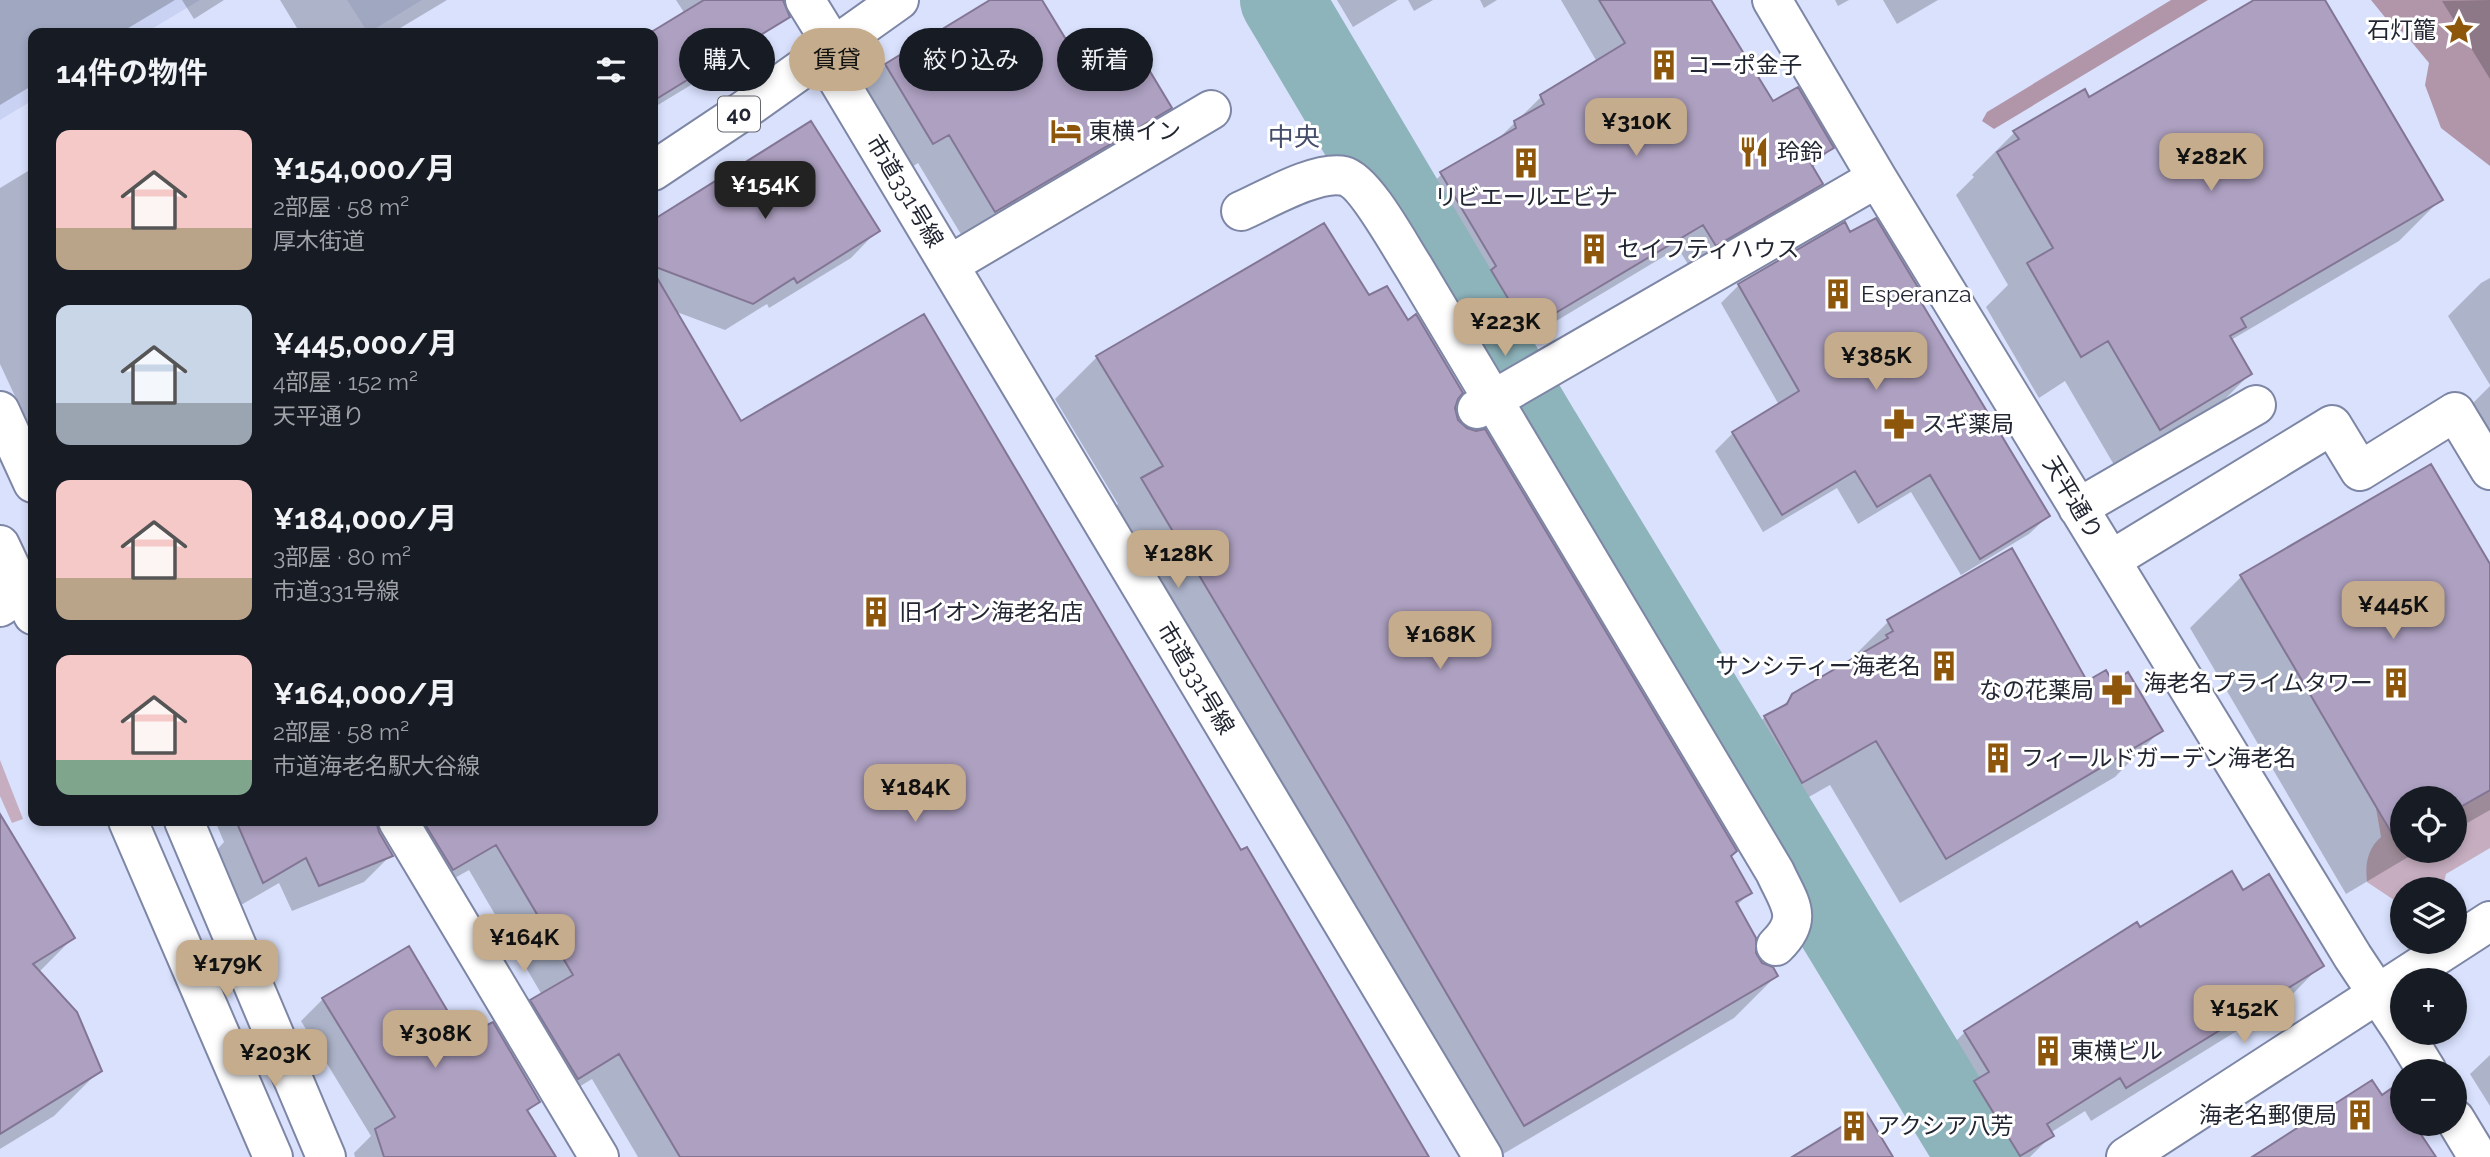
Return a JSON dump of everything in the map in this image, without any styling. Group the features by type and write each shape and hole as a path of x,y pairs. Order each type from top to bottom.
{"street":[{"name":"市道331号線","path":"805,0 818,28"},
{"name":"40","path":"860,28 899,0"},
{"name":"天平通り","path":"1772,0 2078,508 2353,957 2390,1012"},
{"name":"40","path":"658,169 789,78"},
{"name":"市道331号線","path":"851,91 949,265 1483,1157"},
{"path":"949,265 1211,110"},
{"path":"1241,211 1321,177 1344,176 1364,191 1413,266 1491,401 1775,872 1793,911 1790,933 1776,946"},
{"path":"1491,401 1877,178"},
{"path":"2078,508 2256,405"},
{"path":"0,411 28,472"},
{"path":"2111,560 2332,425 2360,471 2455,412 2490,470"},
{"path":"0,545 22,600"},
{"path":"130,826 273,1157"},
{"path":"186,826 326,1157"},
{"path":"401,826 599,1157"},
{"path":"2126,1157 2490,921"},
{"path":"2465,1136 2478,1157"}],"shaded area":[{"path":"0,0 200,0 153,28 28,28 28,103 0,120"},
{"path":"347,0 422,0 376,28 365,28"},
{"path":"2171,0 2208,0 1994,129 1982,121 1987,112"},
{"path":"2371,0 2490,0 2490,166 2441,128 2425,85 2429,63"},
{"path":"0,760 23,819 12,823 0,796"},
{"path":"2490,790 2490,848 2467,862 2467,803"},
{"path":"2376,808 2390,832 2390,863 2465,863 2445,877 2390,877 2390,897 2367,882 2368,858 2381,837"}],"building":[{"path":"704,0 783,0 790,17 772,28 679,28 679,85 658,98 658,28"},
{"path":"990,0 1042,0 1059,28 1057,91 1153,91 1153,76 1172,108 995,212 949,135 933,144 901,91 1043,91 1043,28 944,28"},
{"path":"1599,0 1711,0 1773,101 1798,87 1834,148 1810,162 1823,184 1716,246 1703,225 1527,330 1491,270 1496,266 1440,172 1516,128 1514,121 1544,104 1540,95 1625,43"},
{"path":"2254,0 2325,0 2443,200 2241,318 2246,327 2230,336 2252,374 2160,430 2108,341 2081,357 2027,263 2053,248 1997,152 2019,139 2013,131 2085,89 2089,97"},
{"path":"899,55 899,87 885,64"},
{"path":"811,121 880,231 797,283 794,278 753,304 658,268 658,217"},
{"path":"1876,218 1925,299 1921,302 2050,516 1980,559 1930,475 1877,507 1855,471 1782,515 1732,432 1799,391 1738,284 1845,222 1850,232"},
{"path":"1324,223 1369,295 1387,286 1408,320 1416,314 1463,393 1455,408 1458,420 1467,428 1476,431 1485,429 1737,851 1731,856 1752,893 1736,902 1756,938 1756,953 1762,963 1773,967 1778,976 1524,1126 1141,478 1163,466 1096,356"},
{"name":"旧イオン海老名店","path":"658,280 741,421 924,314 1241,850 1247,847 1429,1157 680,1157 619,1054 578,1079 530,1000 573,975 496,845 453,870 426,826 658,826"},
{"name":"海老名プライムタワー","path":"2431,464 2490,564 2490,790 2467,803 2467,786 2390,786 2390,830 2240,575"},
{"path":"2012,548 2087,681 2106,670 2113,682 2128,672 2163,731 1946,859 1876,741 1802,783 1764,716 1787,704 1792,694 1888,638 1886,635 1893,631 1887,620"},
{"path":"0,814 75,938 33,964 77,1012 102,1071 0,1134"},
{"path":"238,826 377,826 393,856 319,886 306,858 263,883"},
{"path":"2232,871 2243,890 2269,874 2324,966 2126,1088 2120,1078 2047,1124 2054,1136 2020,1156 1974,1081 1989,1072 1964,1031 2137,922 2140,927"},
{"path":"409,946 463,1037 493,1022 540,1102 527,1110 556,1157 384,1157 375,1129 395,1117 322,998"},
{"name":"海老名郵便局","path":"2372,1080 2382,1095 2390,1089 2390,1136 2422,1136 2436,1157 2252,1157"},
{"name":"アクシア八芳","path":"1866,1112 1893,1157 1792,1157"}],"waterway":[{"path":"1282,0 1536,428 1979,1157"}],"place":[{"name":"石灯籠","path":"2459,30"},
{"name":"コーポ金子","path":"1664,65"},
{"name":"東横イン","path":"1066,131"},
{"name":"玲鈴","path":"1754,152"},
{"name":"リビエールエビナ","path":"1526,163"},
{"name":"セイフティハウス","path":"1594,249"},
{"name":"Esperanza","path":"1838,294"},
{"name":"スギ薬局","path":"1899,424"},
{"name":"旧イオン海老名店","path":"876,612"},
{"name":"サンシティー海老名","path":"1944,666"},
{"name":"海老名プライムタワー","path":"2396,683"},
{"name":"なの花薬局","path":"2117,690"},
{"name":"フィールドガーデン海老名","path":"1998,758"},
{"name":"東横ビル","path":"2048,1051"},
{"name":"海老名郵便局","path":"2360,1115"},
{"name":"アクシア八芳","path":"1854,1126"}],"district":[{"name":"中央","path":"1294,137"}]}
